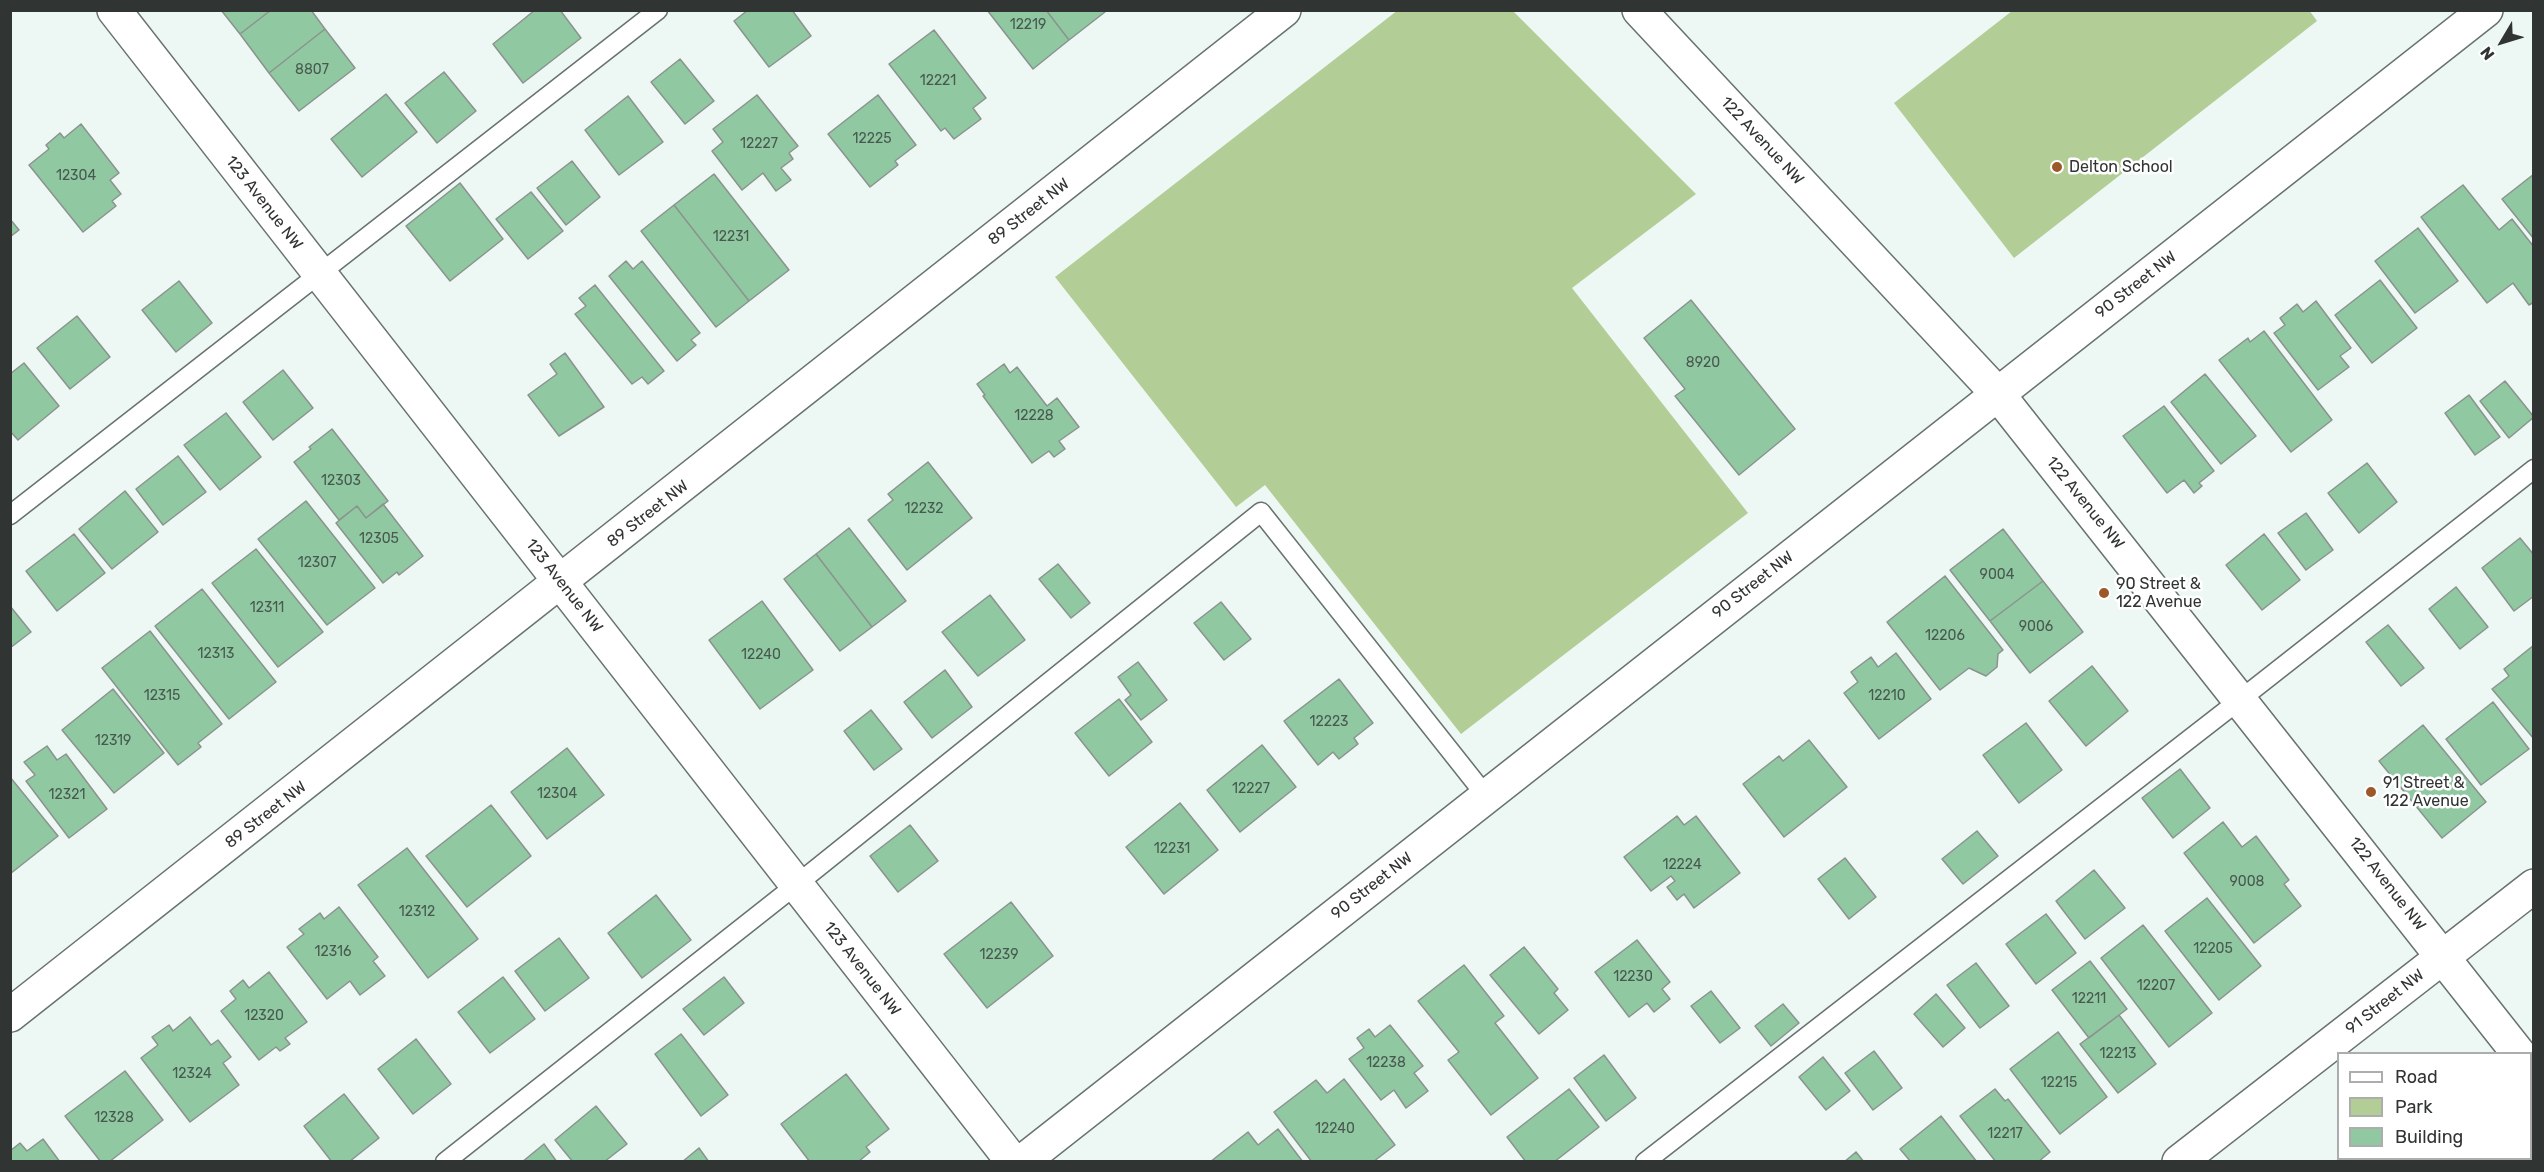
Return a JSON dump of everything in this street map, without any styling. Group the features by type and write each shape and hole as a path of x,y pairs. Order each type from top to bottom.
{"street":[{"name":"123 Avenue NW","path":"114,10 1013,1161"},
{"name":"89 Street NW","path":"10,1016 1284,10"},
{"name":"122 Avenue NW","path":"1639,10 1997,393 2518,1052"},
{"name":"90 Street NW","path":"1022,1161 2486,10"},
{"name":"91 Street NW","path":"2179,1161 2534,886"}],"lane":[{"path":"10,515 658,10"},
{"path":"1645,1161 2534,469"},
{"path":"445,1161 796,885 1261,513 1486,796"}],"green space":[{"path":"1398,10 1513,11 1696,194 1572,288 1748,513 1461,734 1265,485 1236,507 1055,277"},
{"path":"2309,10 2317,21 2014,258 1894,103 2012,11"}],"building":[{"path":"221,10 271,10 240,34"},
{"path":"271,10 311,10 325,29 269,73 240,34"},
{"path":"535,10 560,10 581,38 523,83 493,44"},
{"path":"748,10 792,10 811,36 769,67 734,21"},
{"path":"987,10 1046,10 1069,40 1033,69"},
{"path":"1046,10 1104,10 1105,12 1069,40"},
{"path":"325,29 355,68 299,111 269,73"},
{"path":"934,30 986,98 973,108 981,119 954,139 945,128 941,131 889,64"},
{"path":"680,59 714,101 685,124 651,82"},
{"path":"444,72 476,111 437,143 405,103"},
{"path":"386,94 417,132 362,177 331,139"},
{"path":"757,95 798,146 789,153 793,159 781,168 791,180 776,191 763,173 742,190 712,151 723,142 713,129"},
{"path":"878,95 916,145 895,161 898,165 870,187 828,134"},
{"path":"628,96 663,142 619,175 585,130"},
{"path":"81,124 119,173 110,180 121,194 112,201 116,206 83,232 29,165 49,149 46,145 60,133 64,138"},
{"path":"572,161 600,197 566,225 537,188"},
{"path":"714,174 789,270 749,301 674,205"},
{"path":"2534,174 2534,239 2502,199"},
{"path":"460,183 503,239 450,281 406,226"},
{"path":"2463,185 2499,230 2512,219 2534,247 2534,302 2529,305 2513,283 2487,303 2421,217"},
{"path":"531,192 563,231 528,259 496,219"},
{"path":"674,205 749,301 716,327 641,231"},
{"path":"10,219 19,230 10,237"},
{"path":"2418,228 2458,281 2415,313 2375,261"},
{"path":"626,261 633,269 642,261 700,333 691,340 696,345 677,361 609,276"},
{"path":"2380,280 2417,328 2372,363 2335,315"},
{"path":"179,281 212,323 176,352 142,310"},
{"path":"595,285 664,371 648,384 642,377 632,384 575,314 586,306 579,298"},
{"path":"1691,300 1795,429 1739,475 1675,396 1685,389 1644,338"},
{"path":"2316,301 2351,348 2340,356 2349,367 2318,390 2274,333 2285,325 2280,318 2297,304 2303,312"},
{"path":"77,316 110,357 70,389 37,348"},
{"path":"2264,331 2332,420 2291,452 2219,360 2248,338 2250,342"},
{"path":"565,353 604,407 559,436 528,395 557,374 550,364"},
{"path":"24,363 59,406 18,440 10,431 10,374"},
{"path":"1004,364 1010,373 1017,367 1047,406 1057,398 1079,427 1059,441 1065,449 1054,457 1049,451 1032,463 983,396 985,395 977,384"},
{"path":"283,370 313,408 273,440 243,402"},
{"path":"2205,374 2256,436 2221,464 2171,402"},
{"path":"2505,381 2534,417 2509,438 2480,401"},
{"path":"2469,395 2500,437 2475,455 2445,413"},
{"path":"2164,406 2214,471 2199,483 2202,486 2194,493 2184,480 2167,493 2123,436"},
{"path":"226,413 261,457 220,490 184,445"},
{"path":"332,429 388,501 366,518 357,506 339,520 294,462"},
{"path":"178,456 206,492 163,525 136,489"},
{"path":"928,462 972,518 907,570 868,520 893,500 888,494"},
{"path":"2367,463 2397,502 2359,533 2328,493"},
{"path":"125,491 158,532 112,569 79,529"},
{"path":"306,501 375,588 327,625 258,539"},
{"path":"383,504 423,556 399,575 397,572 383,583 336,523 357,506 366,518"},
{"path":"2306,513 2333,550 2306,570 2278,533"},
{"path":"849,528 906,601 872,627 816,554"},
{"path":"2003,529 2043,581 1990,621 1950,570"},
{"path":"74,534 105,573 57,611 26,571"},
{"path":"2264,534 2300,580 2262,610 2226,565"},
{"path":"2520,538 2534,555 2534,596 2514,611 2482,568"},
{"path":"256,549 323,632 278,667 212,583"},
{"path":"816,554 872,627 840,651 784,579"},
{"path":"1058,564 1090,603 1071,618 1039,579"},
{"path":"1945,576 2003,650 1998,654 1997,667 1986,676 1969,668 1940,690 1887,622"},
{"path":"2043,581 2083,632 2030,673 1990,621"},
{"path":"2456,587 2488,627 2460,649 2429,609"},
{"path":"202,589 276,682 229,719 155,626"},
{"path":"990,595 1025,640 978,676 942,632"},
{"path":"762,601 813,670 760,709 709,640"},
{"path":"1221,602 1251,639 1224,660 1194,623"},
{"path":"10,606 31,632 10,648"},
{"path":"2388,625 2424,668 2401,686 2366,642"},
{"path":"150,631 222,724 198,743 201,747 178,765 102,668"},
{"path":"2534,645 2534,739 2492,689 2509,676 2504,669"},
{"path":"1896,653 1931,699 1879,739 1844,693 1858,682 1851,672 1871,657 1878,667"},
{"path":"1138,662 1167,700 1141,720 1125,700 1131,695 1118,677"},
{"path":"2092,666 2128,711 2086,746 2049,701"},
{"path":"945,670 972,707 932,738 904,702"},
{"path":"1339,679 1373,723 1354,738 1358,744 1339,759 1333,752 1318,765 1284,721"},
{"path":"113,689 164,753 114,793 62,730"},
{"path":"1119,699 1152,742 1109,776 1075,733"},
{"path":"2493,702 2529,749 2481,785 2446,739"},
{"path":"871,710 902,749 874,770 844,731"},
{"path":"2026,723 2062,770 2019,803 1983,755"},
{"path":"2423,725 2486,802 2442,838 2379,761"},
{"path":"1809,740 1847,787 1784,837 1743,784 1779,756 1783,761"},
{"path":"1262,745 1296,787 1240,832 1207,790"},
{"path":"47,746 57,760 66,754 107,809 69,838 26,781 35,775 24,762"},
{"path":"567,748 604,795 547,839 511,792"},
{"path":"2180,769 2210,808 2173,838 2142,798"},
{"path":"10,777 58,836 10,874"},
{"path":"1180,803 1218,850 1164,894 1126,847"},
{"path":"491,805 531,856 467,907 426,856"},
{"path":"1677,816 1684,825 1696,816 1740,873 1694,908 1684,894 1677,900 1667,887 1675,881 1671,876 1651,891 1624,857"},
{"path":"2223,822 2242,847 2256,836 2289,880 2284,884 2301,906 2254,943 2184,853"},
{"path":"910,825 938,861 898,892 870,856"},
{"path":"1977,831 1998,856 1963,884 1942,859"},
{"path":"407,848 478,939 428,978 358,885"},
{"path":"1845,858 1876,897 1849,919 1818,879"},
{"path":"2094,870 2125,908 2085,939 2056,901"},
{"path":"656,895 691,940 642,978 608,933"},
{"path":"2207,898 2261,966 2219,1000 2165,931"},
{"path":"1011,902 1053,956 987,1008 944,954"},
{"path":"339,907 378,957 373,961 385,976 360,995 350,981 327,999 287,947 304,934 299,929 320,913 324,919"},
{"path":"2046,914 2076,953 2036,984 2006,944"},
{"path":"2143,925 2212,1013 2169,1047 2101,958"},
{"path":"559,938 589,978 545,1011 515,971"},
{"path":"1637,940 1670,982 1662,989 1670,999 1654,1012 1647,1003 1629,1017 1595,972"},
{"path":"1524,947 1558,989 1554,993 1568,1010 1539,1034 1490,975"},
{"path":"2090,961 2127,1009 2089,1038 2052,990"},
{"path":"1976,963 2009,1006 1980,1028 1947,985"},
{"path":"1464,965 1504,1016 1495,1023 1538,1078 1491,1115 1448,1060 1459,1052 1418,1001"},
{"path":"269,972 307,1022 285,1038 290,1044 280,1051 276,1047 259,1060 221,1011 236,999 230,991 243,980 249,988"},
{"path":"503,977 535,1019 490,1053 458,1012"},
{"path":"724,977 744,1003 704,1035 683,1009"},
{"path":"1711,991 1740,1028 1720,1043 1691,1006"},
{"path":"1936,994 1965,1028 1943,1047 1914,1014"},
{"path":"1783,1004 1799,1023 1771,1046 1755,1026"},
{"path":"2119,1015 2156,1064 2118,1093 2080,1044"},
{"path":"190,1017 211,1045 218,1040 231,1057 223,1063 239,1085 190,1122 141,1058 158,1045 152,1037 169,1025 173,1031"},
{"path":"1390,1025 1423,1066 1414,1073 1428,1091 1406,1108 1394,1090 1381,1100 1349,1059 1364,1048 1357,1038 1369,1029 1375,1037"},
{"path":"2058,1032 2107,1097 2060,1134 2010,1069"},
{"path":"681,1034 728,1095 701,1116 655,1054"},
{"path":"416,1039 451,1084 413,1114 378,1069"},
{"path":"1874,1051 1902,1088 1873,1110 1845,1073"},
{"path":"1604,1055 1636,1098 1606,1121 1574,1078"},
{"path":"1823,1057 1850,1091 1826,1110 1799,1077"},
{"path":"125,1071 163,1120 109,1162 101,1162 65,1116"},
{"path":"846,1074 889,1129 866,1147 870,1152 858,1162 810,1162 781,1124"},
{"path":"1344,1079 1395,1145 1373,1162 1312,1162 1274,1112 1316,1080 1327,1093"},
{"path":"1569,1089 1599,1127 1554,1162 1526,1162 1507,1137"},
{"path":"1995,1089 2005,1101 2008,1099 2050,1152 2038,1162 1996,1162 1960,1116"},
{"path":"344,1094 379,1138 349,1162 332,1162 304,1126"},
{"path":"596,1106 627,1144 604,1162 573,1162 555,1140"},
{"path":"1941,1116 1977,1162 1911,1162 1900,1149"},
{"path":"1278,1129 1303,1162 1210,1162 1248,1132 1258,1145"},
{"path":"43,1139 60,1162 10,1162 10,1151 20,1143 27,1151"},
{"path":"544,1144 557,1162 522,1162"},
{"path":"699,1148 709,1162 682,1162"},
{"path":"1856,1152 1864,1162 1844,1162"},
{"path":"2360,1160 2409,1160 2410,1162 2359,1162"},
{"path":"2436,1160 2498,1160 2496,1162 2438,1162"}],"place":[{"name":"Delton School","path":"2057,167"},
{"name":"90 Street & 122 Avenue","path":"2104,593"},
{"name":"91 Street & 122 Avenue","path":"2371,792"}]}
